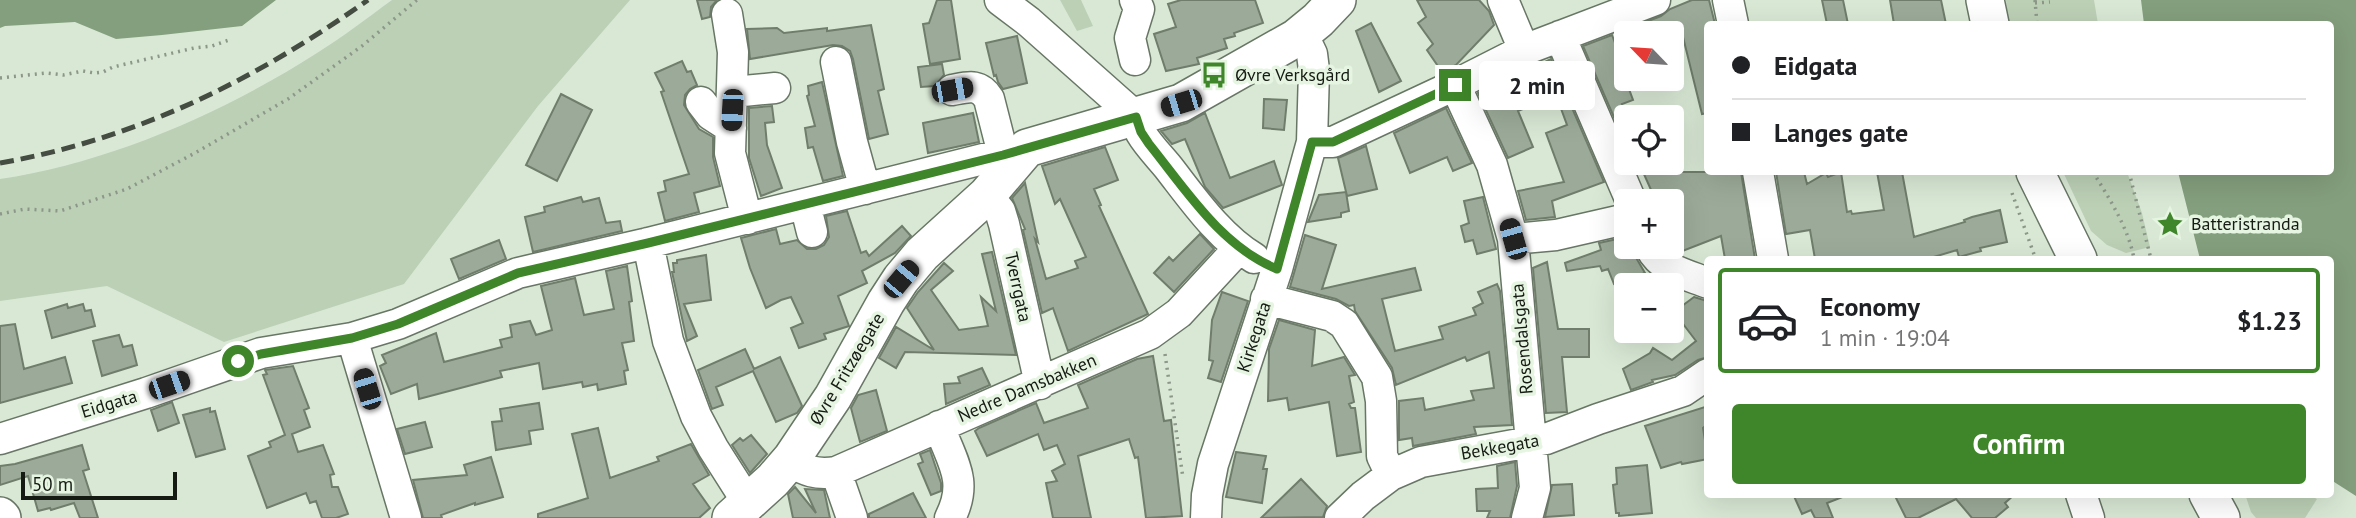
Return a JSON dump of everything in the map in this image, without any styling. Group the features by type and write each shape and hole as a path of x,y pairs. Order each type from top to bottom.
{"main road":[{"path":"1015,151 1181,103 1296,30 1318,20 1337,0"},
{"path":"1985,0 1989,21"},
{"name":"Øvre Fritzøegate","path":"740,511 789,461 833,397 901,279 922,254 987,195 1015,151"},
{"path":"2022,177 2060,256"},
{"path":"2210,498 2221,518"}],"street":[{"path":"1000,0 1029,22 1136,117 1149,144 1240,248 1277,269"},
{"path":"1503,0 1524,50"},
{"path":"1312,142 1333,142 1524,50 1655,0"},
{"path":"1728,0 1732,21"},
{"path":"1135,60 1130,38 1142,3"},
{"path":"727,14 733,52 730,153 747,219"},
{"name":"Kirkegata","path":"1206,518 1213,464 1277,269 1312,142 1314,70 1311,54 1296,30"},
{"path":"1560,36 1626,189"},
{"path":"836,62 852,142 865,189"},
{"name":"Rosendalsgata","path":"1455,85 1492,165 1513,239 1535,488 1527,518"},
{"path":"952,90 972,87 985,92 1015,151"},
{"path":"733,92 775,88"},
{"path":"701,102 711,115 731,128"},
{"name":"Eidgata","path":"0,439 261,354 352,338 398,324 518,273 747,219 808,218 865,189 1015,151"},
{"path":"1759,175 1772,256"},
{"name":"Tverrgata","path":"987,195 1000,211 1004,224 1040,384"},
{"path":"1513,239 1556,235 1614,222"},
{"path":"648,243 672,354 696,416 740,511"},
{"name":"Nedre Damsbakken","path":"836,472 1040,384 1161,327 1179,313 1240,248"},
{"path":"1657,259 1665,266 1704,281"},
{"path":"1266,299 1332,316 1344,324 1377,377 1381,401 1382,456 1391,475"},
{"path":"352,338 406,518"},
{"name":"Bekkegata","path":"1340,518 1391,475 1421,462 1546,439 1683,391 1704,377"},
{"path":"939,426 960,489 950,518"},
{"path":"789,461 812,473 836,472 852,518"}],"path":[{"path":"0,214 25,209 60,211 127,188 195,153 288,99 362,46 416,0"},
{"path":"2037,21 2035,1 2050,2"},
{"path":"0,78 47,73 63,75 83,71 103,72 113,67 194,48 212,47 229,40"},
{"path":"2095,175 2109,198 2133,256"},
{"path":"2130,175 2150,256"},
{"path":"2022,177 2060,256"},
{"path":"1161,327 1185,491"}],"shaded area":[{"path":"0,0 276,0 242,26 116,39 75,22 0,28"},
{"path":"392,0 630,0 538,106 404,284 224,342 107,286 0,301 0,179 83,161 124,148 205,115 317,53"},
{"path":"1060,0 1081,0 1093,26 1077,31"},
{"path":"2006,0 2094,0 2098,21 2008,21"},
{"path":"2141,0 2356,0 2356,496 2334,482 2334,256 2199,256 2179,175 2334,175 2334,21 2144,21"},
{"path":"2064,175 2128,175 2142,213 2150,247 2126,253 2107,245 2091,231"},
{"path":"2246,498 2317,499 2305,518 2256,518"}],"building":[{"path":"697,0 717,0 711,7 710,17 702,19"},
{"path":"937,0 951,0 960,59 930,64 923,24 929,23"},
{"path":"1181,0 1255,0 1263,23 1224,39 1227,48 1197,58 1199,64 1166,71 1154,34 1176,27 1168,4"},
{"path":"1417,0 1479,0 1489,11 1494,25 1456,65 1442,72 1427,50 1433,44 1418,23 1426,17"},
{"path":"1692,0 1709,0 1714,21 1704,21 1704,114 1684,41 1684,21 1648,21"},
{"path":"1822,0 1843,0 1847,21 1826,21"},
{"path":"1890,0 1941,0 1945,21 1894,21"},
{"path":"1371,23 1401,81 1379,92 1356,31"},
{"path":"871,25 884,89 878,91 888,134 869,139 853,59 850,51 842,46 833,45 750,59 747,29 777,28 784,33"},
{"path":"1612,35 1614,91 1630,91 1633,100 1622,105 1614,105 1614,117 1583,46"},
{"path":"1017,36 1027,83 1003,89 996,75 994,76 986,43"},
{"path":"1551,59 1604,182 1552,201 1555,217 1526,220 1518,191 1564,182 1546,133 1567,125 1556,95 1518,111 1533,147 1508,158 1478,93"},
{"path":"682,61 687,72 691,71 697,85 685,95 684,105 699,129 713,137 713,157 720,186 694,193 699,212 665,221 658,193 666,191 664,181 689,174 661,92 664,91 655,73"},
{"path":"942,64 944,75 935,86 921,87 918,67"},
{"path":"822,82 843,176 823,181 813,147 808,148 805,128 815,126 807,96 808,86"},
{"path":"561,94 592,110 557,181 526,165"},
{"path":"1264,99 1287,100 1284,130 1263,128"},
{"path":"772,106 774,122 765,123 767,145 782,188 761,196 749,158 749,108"},
{"path":"1446,108 1472,163 1453,171 1447,157 1410,173 1394,133"},
{"path":"973,113 979,142 928,153 923,123"},
{"path":"1205,113 1230,178 1274,161 1282,185 1223,208 1205,187 1185,139 1172,144 1161,131 1187,123"},
{"path":"1366,146 1377,189 1347,196 1338,158"},
{"path":"1105,147 1118,180 1094,189 1101,205 1099,206 1148,314 1068,351 1053,308 1042,313 1023,230 1025,229 1012,198 1025,183 1038,242 1035,239 1046,279 1078,268 1075,261 1086,257 1060,199 1055,204 1042,166"},
{"path":"1704,172 1704,175 1741,175 1755,256 1724,256 1721,236 1684,250 1684,189 1651,189 1644,175"},
{"path":"1776,175 1805,175 1807,184 1823,175 1841,175 1847,212 1851,211 1852,214 1884,210 1878,175 1903,175 1914,237 2000,210 2007,242 1980,248 1981,251 1963,256 1959,256 1957,250 1937,256 1814,256 1810,230 1786,234"},
{"path":"1346,192 1349,211 1341,213 1341,217 1308,222 1319,195"},
{"path":"581,197 583,202 599,198 606,223 620,221 622,231 533,252 525,217 545,212 544,207"},
{"path":"1483,197 1496,249 1477,254 1473,240 1465,242 1461,226 1469,223 1464,201"},
{"path":"847,211 861,253 866,251 869,256 902,226 911,236 895,253 862,271 867,283 838,296 849,326 824,334 826,339 799,348 791,328 803,323 791,297 766,308 741,238 776,229 780,244 797,240 807,249 816,249 824,245 829,237 826,216"},
{"path":"1200,234 1214,249 1174,292 1154,273 1169,257 1173,261"},
{"path":"1305,235 1336,245 1322,289 1415,268 1421,290 1382,299 1395,351 1443,339 1439,327 1476,315 1473,308 1483,303 1478,292 1497,284 1500,291 1512,425 1474,427 1476,434 1413,446 1412,438 1399,440 1399,401 1423,398 1425,410 1474,400 1471,391 1494,388 1489,352 1467,361 1465,357 1396,385 1392,368 1355,311 1354,305 1349,306 1336,299 1290,287"},
{"path":"499,240 506,259 459,279 451,259"},
{"path":"1614,240 1614,259 1637,259 1645,273 1614,273 1614,284 1608,269 1602,271 1600,266 1567,271 1565,263 1601,250 1599,243"},
{"path":"992,252 1016,355 905,352 896,368 879,358 896,327 934,350 907,308 944,263 953,271 931,290 959,330 988,326 981,297 996,311 982,254"},
{"path":"706,255 711,300 684,304 697,336 687,341 672,272 673,263"},
{"path":"1547,262 1558,329 1589,329 1589,357 1562,357 1567,412 1546,413 1533,268"},
{"path":"627,266 634,341 622,343 628,370 624,371 626,384 598,390 597,384 583,387 582,382 543,389 539,363 500,371 502,377 419,399 417,384 391,394 380,366 386,363 382,355 436,333 444,362 502,347 500,340 512,337 510,325 530,321 536,335 552,330 541,286 575,278 584,315 614,309 606,271"},
{"path":"1222,292 1248,301 1221,382 1208,378 1213,361 1209,360 1212,320"},
{"path":"1694,297 1704,300 1704,358 1675,375 1652,380 1653,382 1631,390 1623,369 1650,353 1653,348 1672,360 1696,341 1684,325 1684,304"},
{"path":"67,304 68,308 83,304 85,311 91,310 95,326 52,338 45,311"},
{"path":"1279,320 1315,330 1312,366 1344,357 1355,375 1349,376 1354,402 1349,404 1351,408 1355,408 1361,452 1337,456 1329,402 1289,410 1287,398 1268,401 1269,349"},
{"path":"15,324 24,369 65,357 72,383 0,403 0,326"},
{"path":"119,335 123,347 132,345 137,365 102,376 93,341"},
{"path":"745,349 754,369 780,357 802,406 797,413 776,422 753,371 716,387 723,405 712,409 698,370"},
{"path":"1153,356 1164,421 1171,420 1182,516 1146,518 1138,457 1135,458 1129,439 1078,456 1091,518 1053,518 1046,483 1057,481 1052,471 1065,464 1057,445 1044,450 1038,434 987,456 975,431 979,428 1036,403 1044,423 1088,408 1078,385 1137,359"},
{"path":"293,366 309,408 304,410 310,427 292,434 298,452 323,445 334,474 330,475 332,487 338,487 348,514 336,518 322,518 316,501 310,503 306,493 267,508 248,456 271,447 269,442 285,435 263,375 267,374 265,370"},
{"path":"982,368 990,385 946,404 944,384 960,383 958,377"},
{"path":"876,390 887,431 860,442 851,408 858,395"},
{"path":"172,402 179,423 158,431 151,410"},
{"path":"539,403 543,429 529,431 531,444 496,450 492,422 502,421 500,409"},
{"path":"1704,407 1704,460 1681,462 1661,468 1645,426"},
{"path":"210,408 210,412 215,411 225,449 196,457 183,415"},
{"path":"425,422 432,447 405,454 397,429"},
{"path":"598,428 610,478 659,461 657,457 691,444 709,475 693,484 710,508 699,518 538,518 538,514 588,498 572,434"},
{"path":"751,435 767,454 750,473 732,445 740,438 743,441"},
{"path":"82,445 89,469 83,471 98,518 80,518 74,503 38,511 28,476 0,485 0,466"},
{"path":"930,450 941,483 941,491 931,495 918,464 923,462 920,454"},
{"path":"1236,452 1266,456 1262,503 1226,497"},
{"path":"491,457 503,497 475,503 441,515 442,518 423,518 413,480 467,475 464,465"},
{"path":"1515,462 1517,486 1510,518 1487,518 1490,511 1477,511 1476,489 1498,488 1497,466"},
{"path":"1647,465 1652,513 1619,516 1619,513 1616,513 1613,485 1617,484 1616,468"},
{"path":"1301,479 1327,506 1323,517 1261,518"},
{"path":"1572,484 1574,515 1545,517 1552,485"},
{"path":"795,487 816,513 805,489 824,490 830,518 793,518 788,494"},
{"path":"913,493 926,518 869,518 869,514"},
{"path":"1795,498 1840,498 1827,503 1833,518 1815,518 1811,510 1802,514"},
{"path":"1896,498 2011,498 2005,503 2008,507 1995,518 1972,518 1956,499 1918,518 1906,518"}],"railway":[{"path":"0,163 99,139 193,102 282,56 368,0"}],"place":[{"name":"Øvre Verksgård","path":"1214,75"},
{"name":"Batteristranda","path":"2170,224"}],"route":[{"path":"238,361 261,354 352,338 398,324 518,273 1003,155 1136,117 1149,144 1222,231 1240,248 1277,269 1312,142 1333,142 1455,85"}]}
